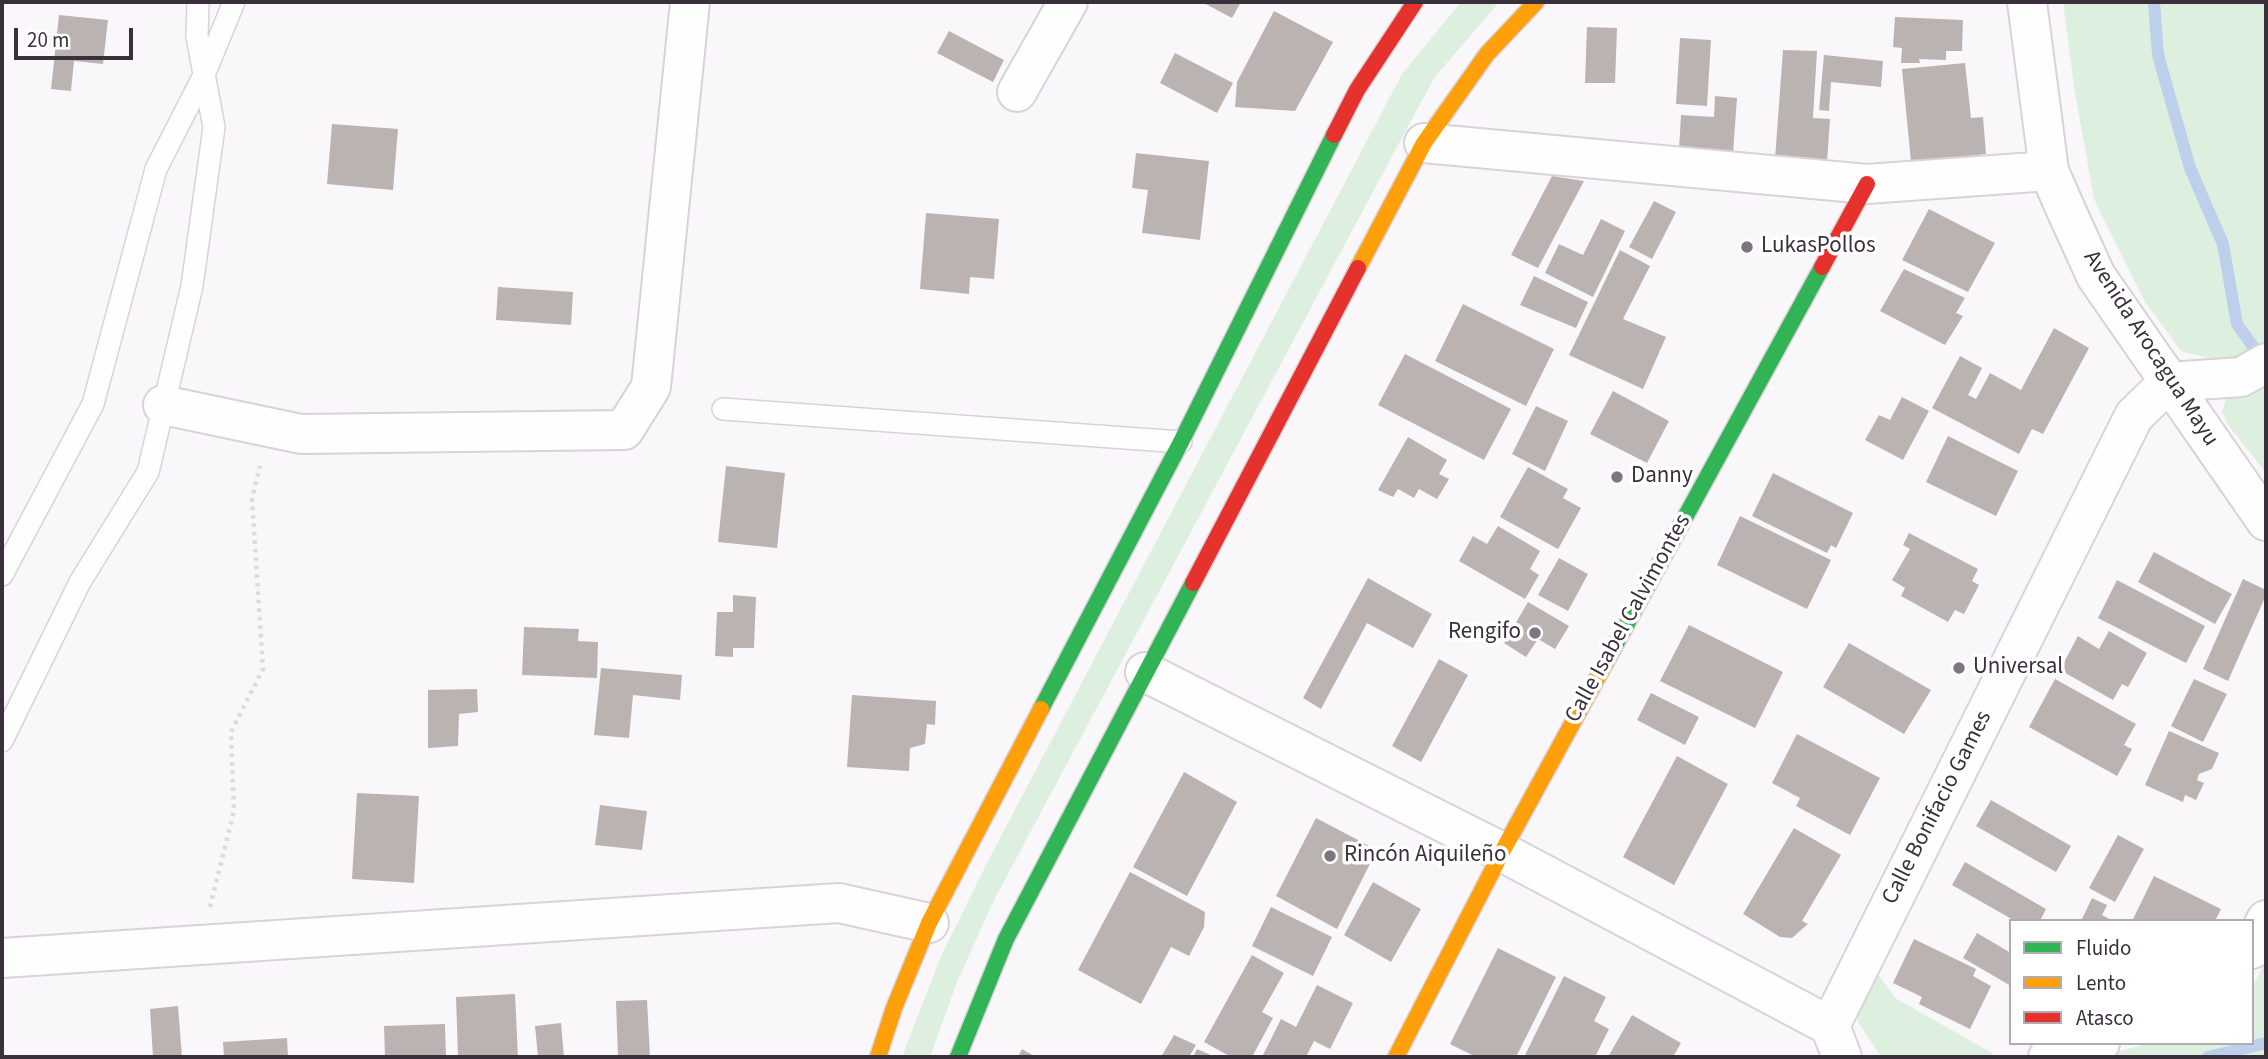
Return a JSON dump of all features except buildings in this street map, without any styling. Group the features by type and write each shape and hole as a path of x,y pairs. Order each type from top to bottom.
{"street":[{"path":"163,405 300,434 624,430 651,387 690,2"},
{"path":"1017,92 1068,2"},
{"path":"878,1057 894,1008 929,923 1181,442 1357,90 1415,2"},
{"path":"958,1057 1006,939 1424,144 1487,54 1536,2"},
{"name":"Avenida Arocagua Mayu","path":"2027,2 2049,171 2096,276 2266,521"},
{"path":"1424,144 1867,184 2049,171"},
{"name":"Calle Isabel Calvimontes","path":"1396,1057 1502,852 1867,184"},
{"path":"2169,382 2241,377 2266,363"},
{"name":"Calle Bonifacio Games","path":"1836,1041 2134,416 2169,382"},
{"path":"1145,672 1502,852 1836,1041"},
{"path":"2,958 839,903 929,923"},
{"path":"2254,945 2266,920"},
{"path":"2048,1057 2093,1045"}],"lane":[{"path":"2,741 80,582 148,472 192,286 214,127 197,37 198,2"},
{"path":"2,575 93,404 156,169 204,75 234,2"},
{"path":"723,409 1181,442"}],"path":[{"path":"201,943 234,811 231,732 263,669 252,499 270,427"}],"green space":[{"path":"1461,2 1499,2 1434,78 994,900 957,982 930,1057 902,1057 941,956 988,861 1402,74"},
{"path":"2063,2 2266,2 2266,343 2257,349 2228,363 2181,351 2145,302 2094,199 2074,87"},
{"path":"2266,382 2266,473 2228,425 2222,412 2227,396"},
{"path":"2266,960 2266,1057 2096,1057 2143,1045 2254,1045 2254,985"},
{"path":"1874,968 1895,998 1994,1054 1985,1057 1881,1057 1858,1022 1858,1003"}],"waterway":[{"path":"2154,2 2158,55 2190,168 2223,244 2237,324 2262,359"},
{"path":"2208,1057 2266,1043"}],"traffic: fast":[{"path":"1041,709 1181,442 1334,135"},
{"path":"1607,660 1822,267"},
{"path":"958,1057 1006,939 1193,583"}],"traffic: slow":[{"path":"1358,268 1424,143 1487,54 1536,2"},
{"path":"1396,1057 1502,852 1607,660"},
{"path":"878,1057 894,1008 929,923 1041,709"}],"traffic: jam":[{"path":"1334,135 1357,90 1415,2"},
{"path":"1822,267 1867,184"},
{"path":"1193,583 1358,268"}],"place":[{"name":"LukasPollos","path":"1747,247"},
{"name":"Danny","path":"1617,477"},
{"name":"Rengifo","path":"1535,633"},
{"name":"Universal","path":"1959,668"},
{"name":"Rincón Aiquileño","path":"1330,856"}]}
